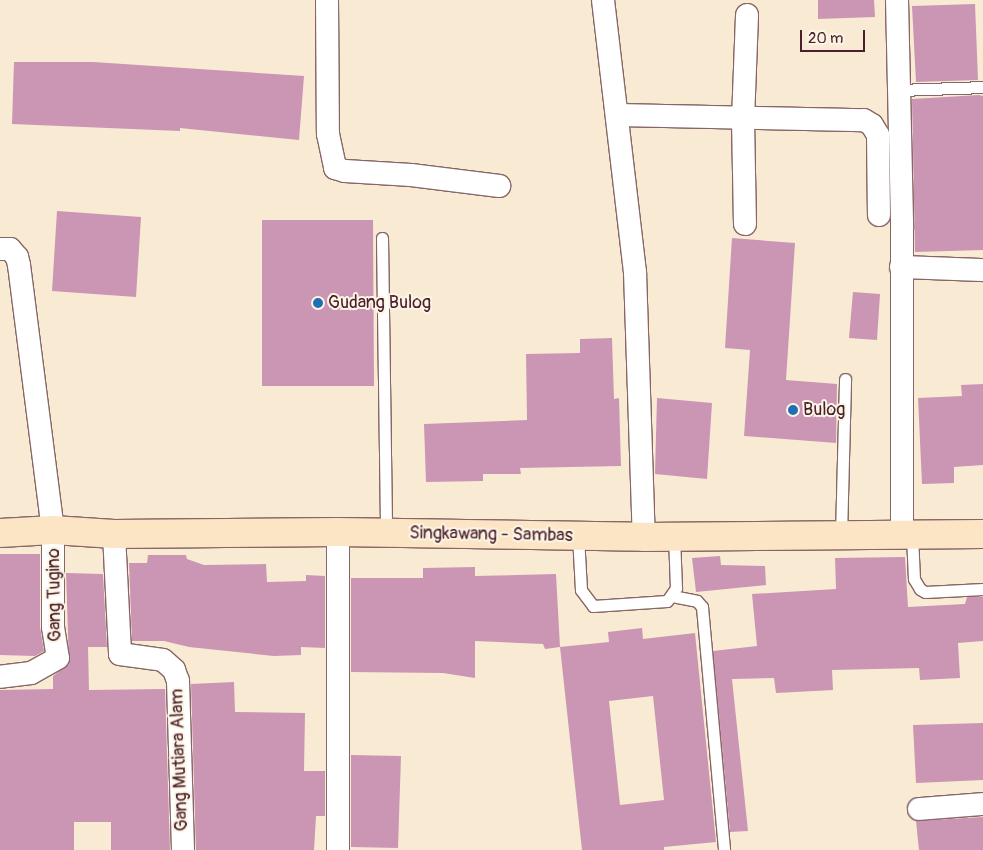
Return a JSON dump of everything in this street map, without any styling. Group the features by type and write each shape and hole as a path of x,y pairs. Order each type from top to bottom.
{"street":[{"path":"327,0 328,134 335,168 345,172 411,175 499,186"},
{"path":"602,0 618,115 634,272 644,537"},
{"path":"897,0 907,535"},
{"path":"745,224 743,120 747,15"},
{"path":"618,115 743,120 864,120 872,125 878,135 879,215"},
{"path":"0,249 10,249 17,257 19,265 53,530"},
{"path":"901,267 983,270"},
{"name":"Singkawang - Sambas","path":"0,533 53,530 114,534 338,532 644,537 983,534"},
{"name":"Gang Tugino","path":"0,677 31,673 58,658 53,627 53,530"},
{"path":"338,532 338,850"},
{"name":"Gang Mutiara Alam","path":"114,534 120,654 163,660 174,670 178,681 183,850"},
{"path":"919,809 983,804"}],"lane":[{"path":"899,90 983,87"},
{"path":"382,238 386,534"},
{"path":"842,535 845,379"},
{"path":"907,535 914,579 920,589 925,592 983,589"},
{"path":"578,536 581,590 593,606 667,601 676,588 674,536"},
{"path":"672,596 697,601 702,608 720,850"}],"building":[{"path":"818,0 874,0 875,17 818,19"},
{"path":"975,4 978,80 916,82 912,6"},
{"path":"14,62 93,62 304,76 299,140 180,128 180,131 12,124"},
{"path":"983,96 983,250 915,252 912,99"},
{"path":"57,211 141,217 136,297 52,291"},
{"name":"Gudang Bulog","path":"262,220 373,220 374,386 262,386"},
{"path":"732,238 795,243 786,380 837,384 836,443 744,436 750,350 725,348"},
{"path":"853,292 880,294 877,340 849,338"},
{"path":"612,338 614,399 619,398 621,466 520,468 521,474 483,474 483,481 426,482 424,424 527,420 526,354 580,353 580,339"},
{"path":"983,384 983,465 954,467 954,483 922,484 918,398 962,396 961,385"},
{"path":"657,398 712,403 707,479 655,474"},
{"path":"0,554 40,554 40,627 44,651 35,656 0,655"},
{"path":"148,555 186,555 187,559 204,565 266,564 267,582 306,581 306,575 325,576 325,648 301,647 301,655 274,656 189,647 164,641 132,641 129,563 147,563"},
{"path":"720,556 721,565 765,566 766,585 696,592 692,558"},
{"path":"905,557 908,607 965,604 967,597 983,597 983,641 958,643 960,678 920,680 919,668 832,670 833,690 776,693 774,678 732,679 748,831 730,832 713,651 757,646 752,594 836,589 835,558"},
{"path":"475,567 475,576 556,574 560,647 545,649 543,644 475,641 475,678 443,673 351,672 351,578 423,578 423,568"},
{"path":"66,573 103,574 107,647 88,647 89,690 165,689 170,850 111,850 111,822 74,822 74,850 0,850 0,690 53,689 53,676 69,664"},
{"path":"642,628 643,639 695,633 716,842 664,847 664,850 582,850 560,647 609,642 608,632","holes":["653,696 664,800 620,805 609,701"]},
{"path":"234,682 235,712 305,713 304,771 325,771 325,816 316,816 314,850 196,850 191,684"},
{"path":"983,723 983,780 916,783 913,725"},
{"path":"351,755 401,756 398,848 351,847"},
{"path":"983,817 983,850 919,850 916,821"}],"place":[{"name":"Gudang Bulog","path":"318,303"},
{"name":"Bulog","path":"793,410"}]}
